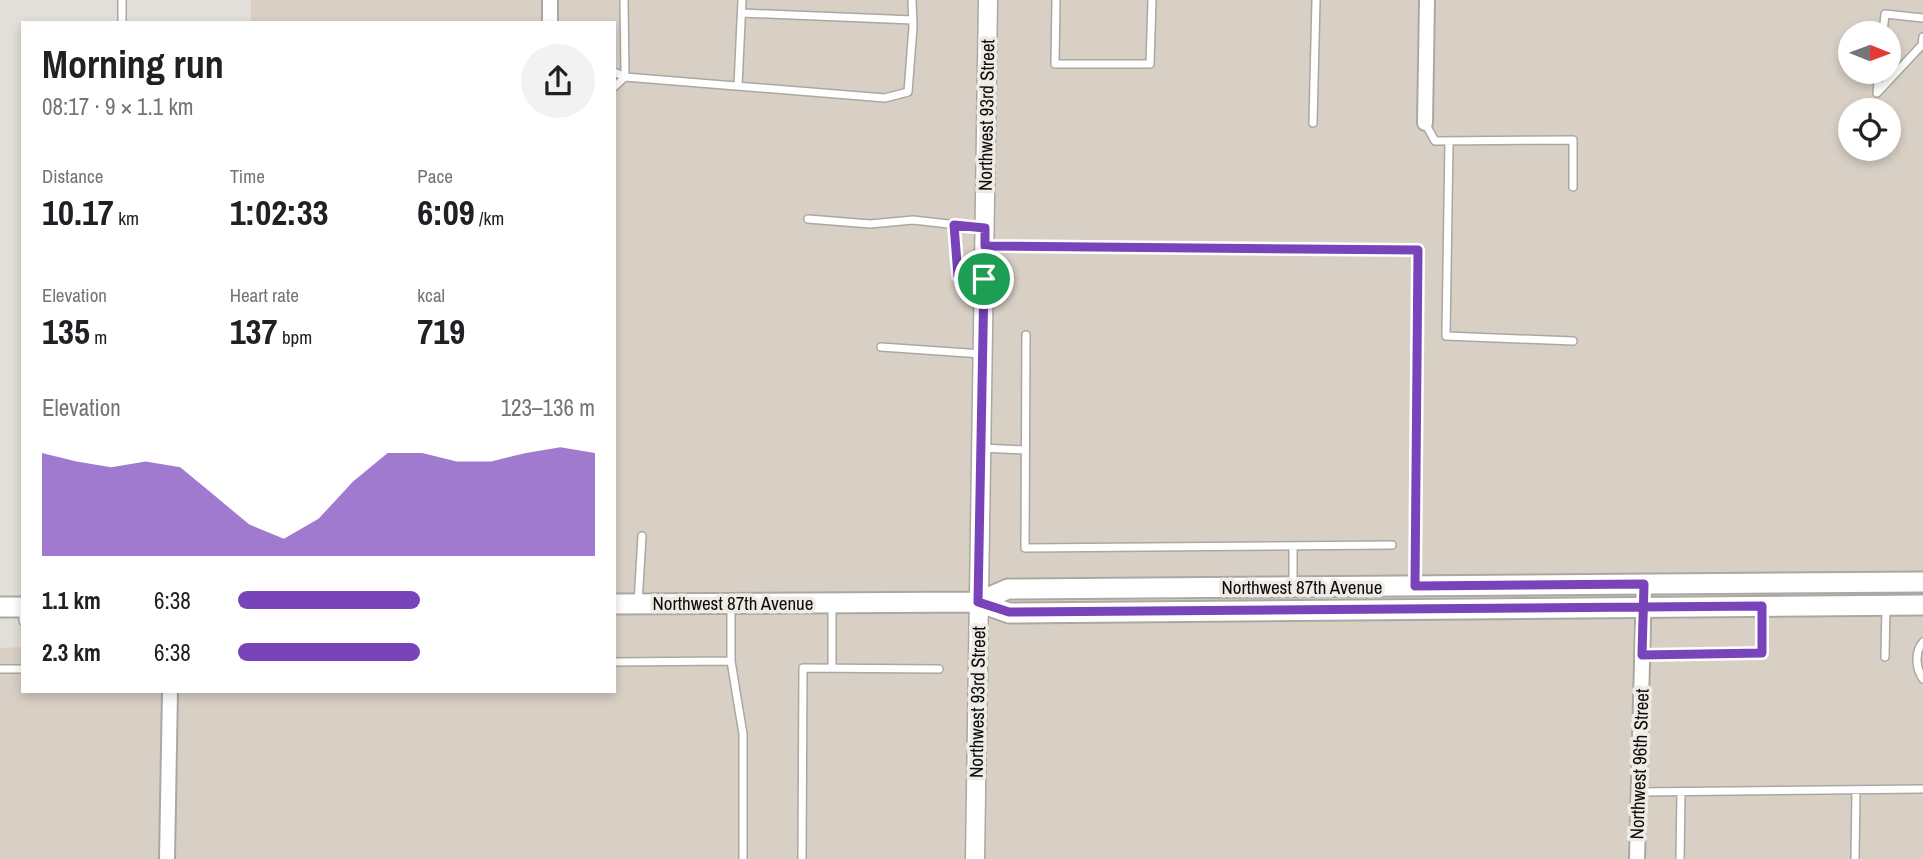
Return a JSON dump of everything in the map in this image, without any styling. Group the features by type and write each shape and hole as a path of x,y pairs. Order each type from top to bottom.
{"main road":[{"name":"Northwest 87th Avenue","path":"978,602 1008,589 1923,582"},
{"name":"Northwest 87th Avenue","path":"616,604 978,602 1009,612 1923,605"},
{"path":"0,607 21,607"}],"street":[{"path":"550,0 550,21"},
{"name":"Northwest 93rd Street","path":"975,859 988,0"},
{"path":"1425,123 1427,0"},
{"name":"Northwest 96th Street","path":"1637,859 1644,584"},
{"path":"167,859 170,693"}],"lane":[{"path":"121,21 122,0"},
{"path":"616,85 625,77 624,0"},
{"path":"738,86 742,0"},
{"path":"616,73 625,77 885,98 908,92 912,0"},
{"path":"1056,0 1055,64 1150,64 1152,0"},
{"path":"1313,123 1316,0"},
{"path":"742,13 913,20"},
{"path":"1884,21 1885,14 1923,19"},
{"path":"1901,67 1922,45 1923,37"},
{"path":"1878,84 1877,93 1885,84"},
{"path":"1425,123 1435,141 1573,140 1573,187"},
{"path":"1449,141 1446,336 1573,341"},
{"path":"808,219 870,224 913,220 954,225 985,237 1418,250 1415,586"},
{"path":"954,225 958,276 965,279 984,279"},
{"path":"1026,335 1025,548 1392,545"},
{"path":"881,347 983,354"},
{"path":"981,448 1025,450"},
{"path":"638,604 642,536"},
{"path":"1293,546 1293,587"},
{"path":"832,603 832,668"},
{"path":"731,604 731,661 743,734 743,859"},
{"path":"1885,657 1886,605"},
{"path":"1642,655 1762,653 1762,606"},
{"path":"1923,642 1918,647 1917,669 1923,680"},
{"path":"616,662 731,661"},
{"path":"802,859 803,668 939,670"},
{"path":"0,669 21,669"},
{"path":"1639,792 1923,789"},
{"path":"1854,859 1856,790"},
{"path":"1680,859 1681,792"}],"shaded area":[{"path":"251,0 1923,0 1923,859 0,859 0,648 21,647 21,693 616,693 616,21 251,21"}],"route":[{"path":"984,279 965,279 958,276 954,225 985,228 985,246 1418,250 1415,586 1644,584 1644,607 1642,655 1762,653 1762,606 1644,607 1412,609 1009,612 978,602 984,279"}]}
